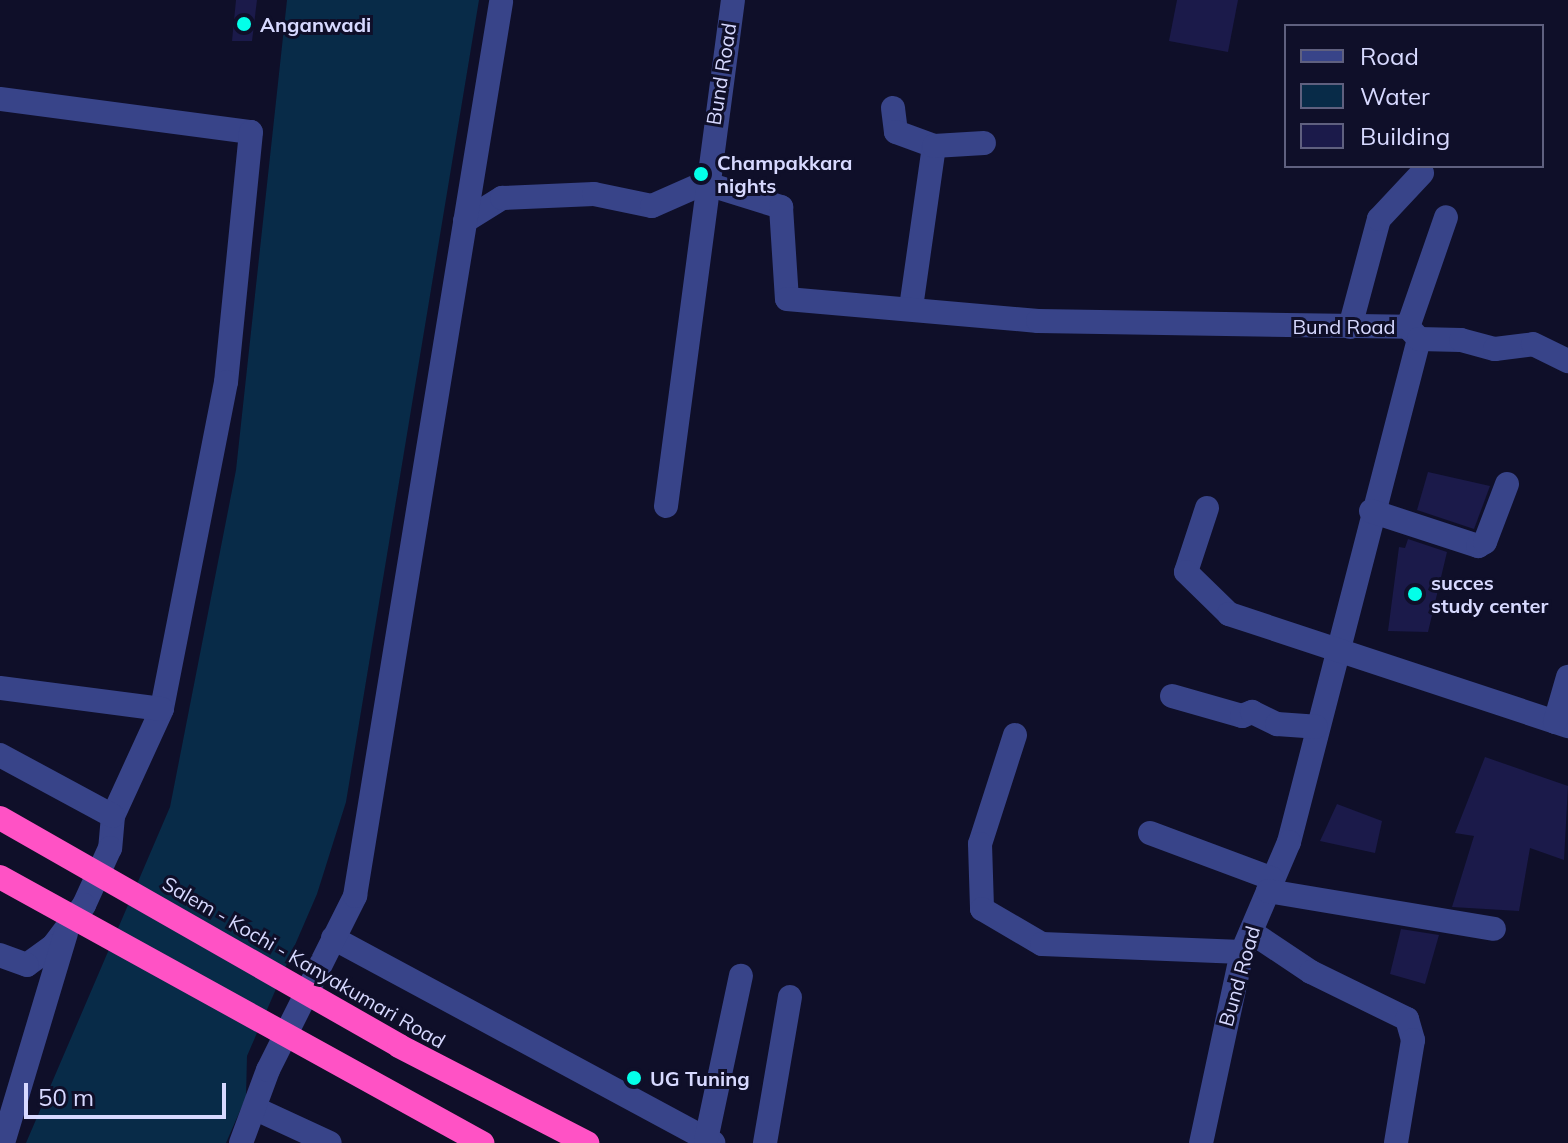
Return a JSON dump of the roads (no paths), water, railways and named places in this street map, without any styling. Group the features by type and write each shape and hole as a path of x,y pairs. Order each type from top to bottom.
{"highway":[{"name":"Salem - Kochi - Kanyakumari Road","path":"0,818 399,1046 587,1143"},
{"path":"10,882 482,1143"}],"street":[{"name":"Bund Road","path":"733,0 704,183 781,207 787,299 1038,321 1350,327 1414,333 1333,652 1289,842 1246,942 1201,1143"},
{"path":"241,1143 355,896 501,2"},
{"path":"0,99 251,132 226,382 162,709 113,816 104,863 60,938 3,1143"},
{"path":"893,108 896,132 934,146 984,143"},
{"path":"911,308 934,146"},
{"path":"1350,327 1379,219 1422,173"},
{"path":"465,221 502,198 594,194 652,206 704,183"},
{"path":"666,506 704,183"},
{"path":"1446,217 1414,333 1495,349 1533,344 1568,361"},
{"path":"1371,511 1478,546 1485,542 1507,484"},
{"path":"1207,508 1186,572 1229,614 1333,652 1414,672 1561,724 1568,677"},
{"path":"0,688 162,709"},
{"path":"1172,696 1242,716 1252,712 1277,724 1316,727"},
{"path":"1015,735 980,844 982,909 1042,944 1246,942 1407,1019 1413,1040 1396,1143"},
{"path":"0,755 113,816"},
{"path":"1150,833 1270,885 1494,929"},
{"path":"0,955 27,965 60,938"},
{"path":"333,938 710,1141 741,976"},
{"path":"765,1143 790,997"},
{"path":"256,1109 330,1143"}],"water":[{"path":"287,0 479,0 346,802 317,894 247,1056 246,1097 226,1143 26,1143 170,807 236,470"}],"place":[{"name":"Anganwadi","path":"244,24"},
{"name":"Champakkara nights","path":"701,174"},
{"name":"succes study center","path":"1415,594"},
{"name":"UG Tuning","path":"634,1078"}]}
